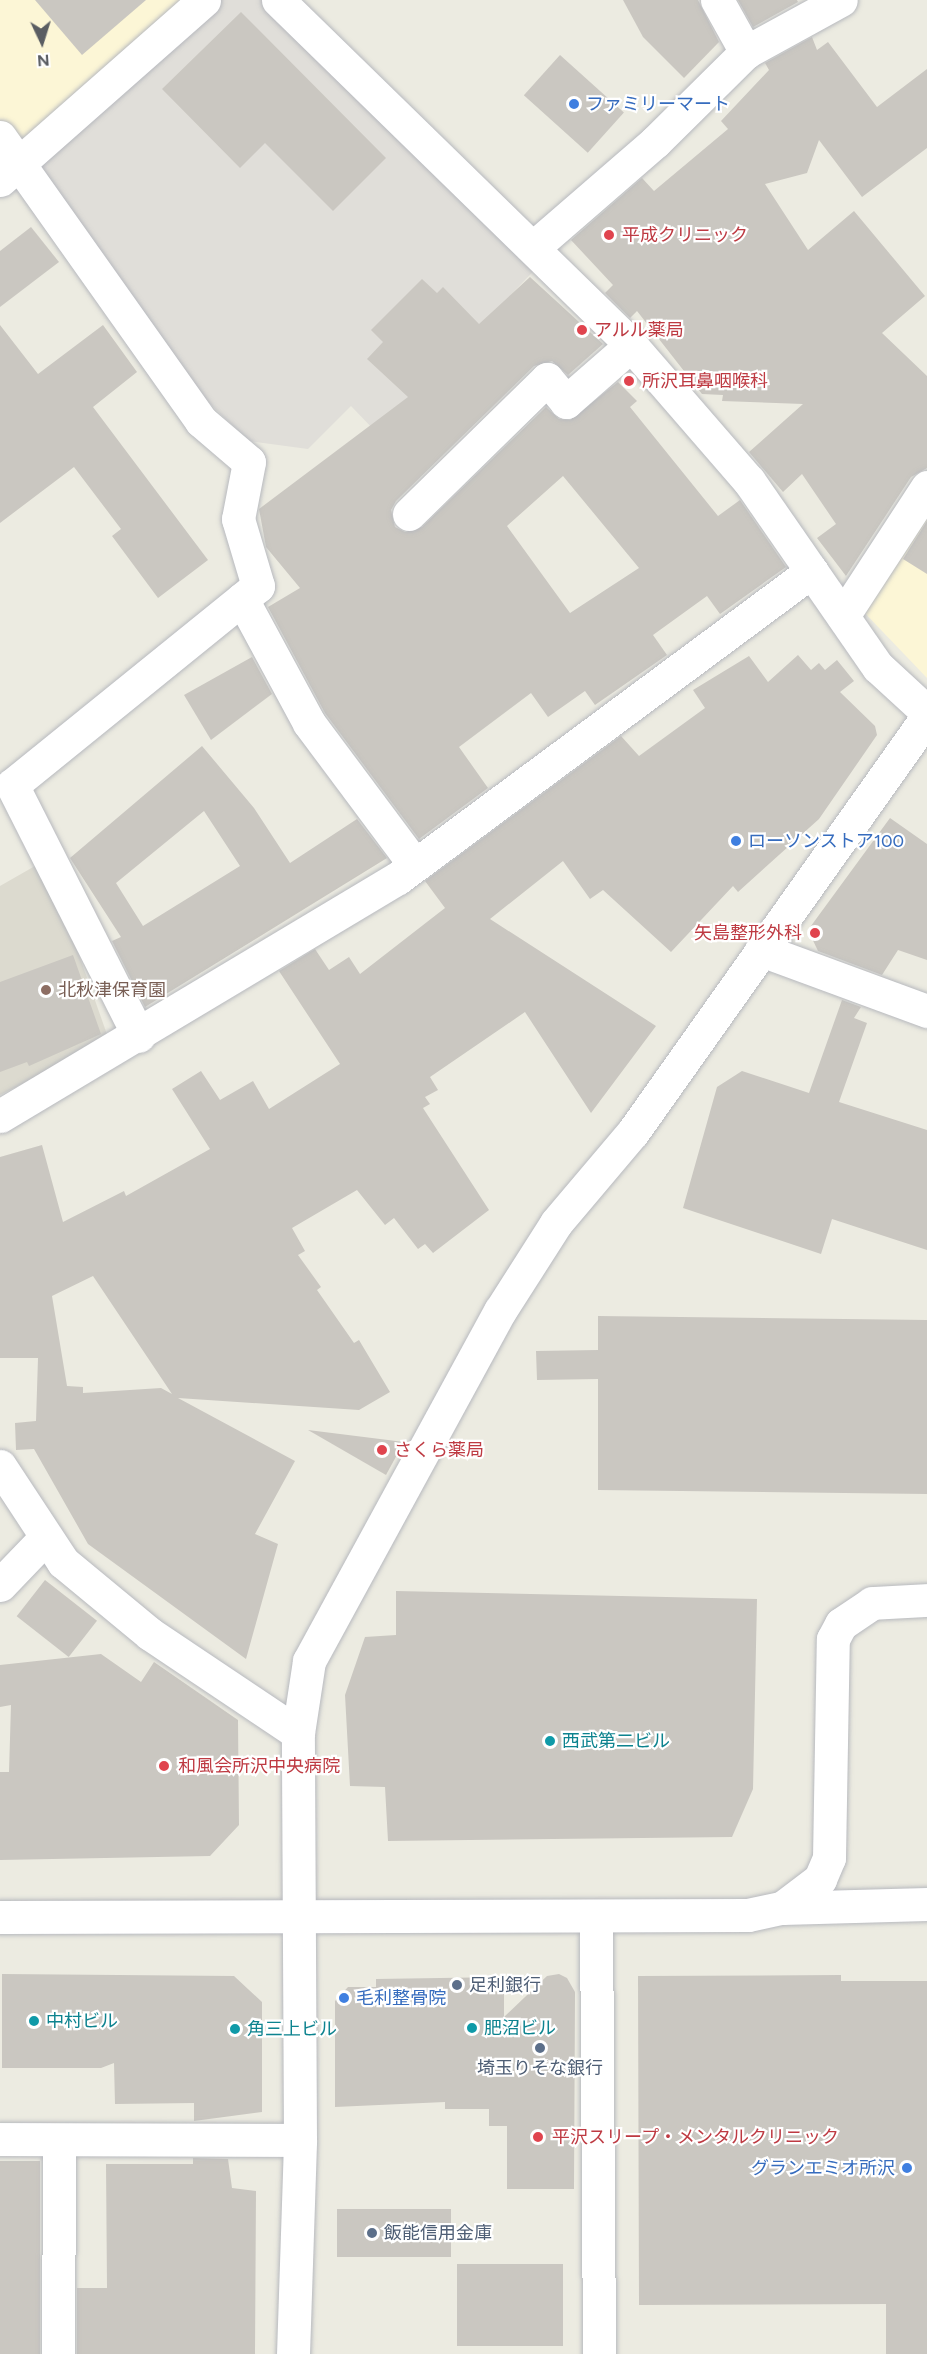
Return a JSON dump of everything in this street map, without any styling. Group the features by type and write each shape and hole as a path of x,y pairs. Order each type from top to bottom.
{"street":[{"path":"10,172 204,0"},
{"path":"278,0 535,246 631,345 749,481 878,667 927,712"},
{"path":"717,0 746,52"},
{"path":"535,246 656,142 746,52 842,0"},
{"path":"0,137 10,172 201,421 249,462 238,519 258,586 12,785 139,1036"},
{"path":"409,514 547,379 566,402 631,345"},
{"path":"843,616 927,487"},
{"path":"0,1116 139,1036 415,865 812,571"},
{"path":"242,598 309,723 415,865"},
{"path":"293,2354 300,2140 298,1733 303,1688 319,1637 500,1311 556,1223 633,1132 927,717"},
{"path":"761,950 927,1011"},
{"path":"0,1466 45,1539 63,1562 150,1634 298,1733"},
{"path":"0,1586 45,1539"},
{"path":"782,1908 820,1880 829,1858 833,1639 841,1624 872,1603 927,1600"},
{"path":"0,1917 300,1918 748,1915 782,1908 927,1904"},
{"path":"596,1917 599,2354"},
{"path":"0,2139 300,2140"},
{"path":"58,2140 58,2354"}],"shaded area":[{"path":"0,0 204,0 19,163 0,137"},
{"path":"204,0 278,0 547,257 378,434 351,406 308,449 249,441 204,398 25,158"},
{"path":"927,508 927,678 860,608"},
{"name":"北秋津保育園","path":"35,866 74,941 109,1040 0,1095 0,886"}],"building":[{"path":"35,0 146,0 82,55"},
{"path":"623,0 698,0 719,42 684,78 643,37"},
{"path":"738,0 797,0 798,2 753,27"},
{"path":"241,12 386,158 333,211 265,143 240,168 162,89"},
{"path":"812,37 817,50 828,42 877,107 927,69 927,148 862,197 819,140 807,173 765,184 808,250 854,211 925,296 882,333 927,376 927,468 911,477 846,576 817,538 836,524 802,474 783,492 749,452 803,404 722,401 723,395 702,394 637,311 630,318 605,293 613,285 571,240 642,178 654,191 728,129 721,121 769,70 765,63"},
{"name":"ファミリーマート","path":"560,55 624,113 588,153 524,95"},
{"path":"31,227 59,262 0,307 0,251"},
{"path":"530,277 603,344 568,375 552,361 534,366 396,501 391,510 395,527 405,532 422,527 546,407 559,419 570,420 618,382 637,401 630,407 718,516 740,500 786,567 720,614 707,596 653,635 667,655 595,705 585,691 548,717 531,693 459,747 488,788 419,839 325,713 268,607 300,588 266,547 259,509 408,397 367,359 383,342 371,330 422,279 437,293 443,287 479,324","holes":["563,476 639,568 570,613 507,526"]},
{"path":"0,325 38,374 103,325 137,372 93,407 208,560 158,598 112,536 121,529 74,467 0,523"},
{"path":"927,521 927,574 903,559"},
{"path":"798,655 811,670 819,663 825,670 837,660 854,681 840,692 875,726 877,735 819,819 738,892 733,886 671,952 603,890 590,899 563,861 490,919 656,1026 591,1113 525,1012 430,1077 438,1090 425,1097 430,1104 423,1108 489,1210 433,1253 425,1244 418,1249 394,1218 385,1225 357,1190 292,1228 305,1251 298,1255 321,1287 317,1290 354,1343 359,1340 390,1392 359,1410 178,1398 295,1461 255,1534 278,1544 246,1659 88,1544 34,1449 16,1450 15,1423 36,1421 38,1358 0,1358 0,1157 42,1145 63,1222 124,1191 126,1196 210,1149 172,1089 201,1071 220,1100 253,1081 269,1109 340,1064 279,971 315,949 329,970 349,957 360,974 445,908 425,881 621,736 639,756 705,708 693,690 749,656 768,682","holes":["93,1276 172,1394 161,1388 83,1393 83,1387 67,1386 52,1296"]},
{"path":"252,657 272,694 211,740 184,695"},
{"path":"202,746 254,808 290,863 357,819 387,858 145,1007 112,941 121,937 70,858","holes":["204,811 240,866 143,926 116,883"]},
{"path":"890,818 927,844 927,960 898,950 882,975 818,951 808,930"},
{"path":"73,955 101,1034 29,1066 27,1062 0,1072 0,982"},
{"path":"842,1000 861,1007 854,1018 867,1023 839,1102 927,1130 927,1250 832,1219 821,1254 683,1208 717,1087 742,1071 809,1093"},
{"path":"598,1316 927,1320 927,1494 598,1490 598,1379 537,1380 536,1351 598,1350"},
{"path":"308,1430 404,1442 386,1475"},
{"path":"45,1580 97,1621 69,1657 17,1616"},
{"name":"西武第二ビル","path":"396,1591 757,1599 753,1789 732,1837 388,1841 385,1787 350,1786 345,1695 365,1637 396,1635"},
{"path":"101,1654 141,1682 154,1662 238,1720 239,1825 210,1856 0,1860 0,1772 9,1772 11,1705 0,1707 0,1665"},
{"path":"2,1974 234,1976 262,2002 262,2112 194,2121 194,2103 115,2104 114,2063 101,2068 2,2068"},
{"path":"559,1974 567,1978 575,1992 574,2189 507,2189 507,2126 489,2126 489,2109 445,2109 445,2102 335,2107 335,2001 348,1987 376,1987 376,1979 504,1977 504,2017 547,1976"},
{"path":"841,1975 841,1981 927,1981 927,2354 886,2354 886,2304 639,2305 638,1976"},
{"path":"193,2158 228,2159 232,2188 256,2191 255,2354 77,2354 77,2288 107,2288 106,2164 193,2164"},
{"path":"0,2161 40,2161 40,2354 0,2354"},
{"path":"337,2209 451,2209 451,2257 337,2257"},
{"path":"457,2264 563,2264 563,2346 457,2346"}],"place":[{"name":"ファミリーマート","path":"574,104"},
{"name":"平成クリニック","path":"609,235"},
{"name":"アルル薬局","path":"582,330"},
{"name":"所沢耳鼻咽喉科","path":"629,381"},
{"name":"ローソンストア100","path":"736,841"},
{"name":"矢島整形外科","path":"815,933"},
{"name":"北秋津保育園","path":"46,990"},
{"name":"さくら薬局","path":"382,1450"},
{"name":"西武第二ビル","path":"550,1741"},
{"name":"和風会所沢中央病院","path":"164,1766"},
{"name":"足利銀行","path":"457,1985"},
{"name":"毛利整骨院","path":"344,1998"},
{"name":"中村ビル","path":"34,2021"},
{"name":"肥沼ビル","path":"472,2028"},
{"name":"角三上ビル","path":"235,2029"},
{"name":"埼玉りそな銀行","path":"540,2048"},
{"name":"平沢スリープ・メンタルクリニック","path":"538,2137"},
{"name":"グランエミオ所沢","path":"907,2168"},
{"name":"飯能信用金庫","path":"372,2233"}]}
